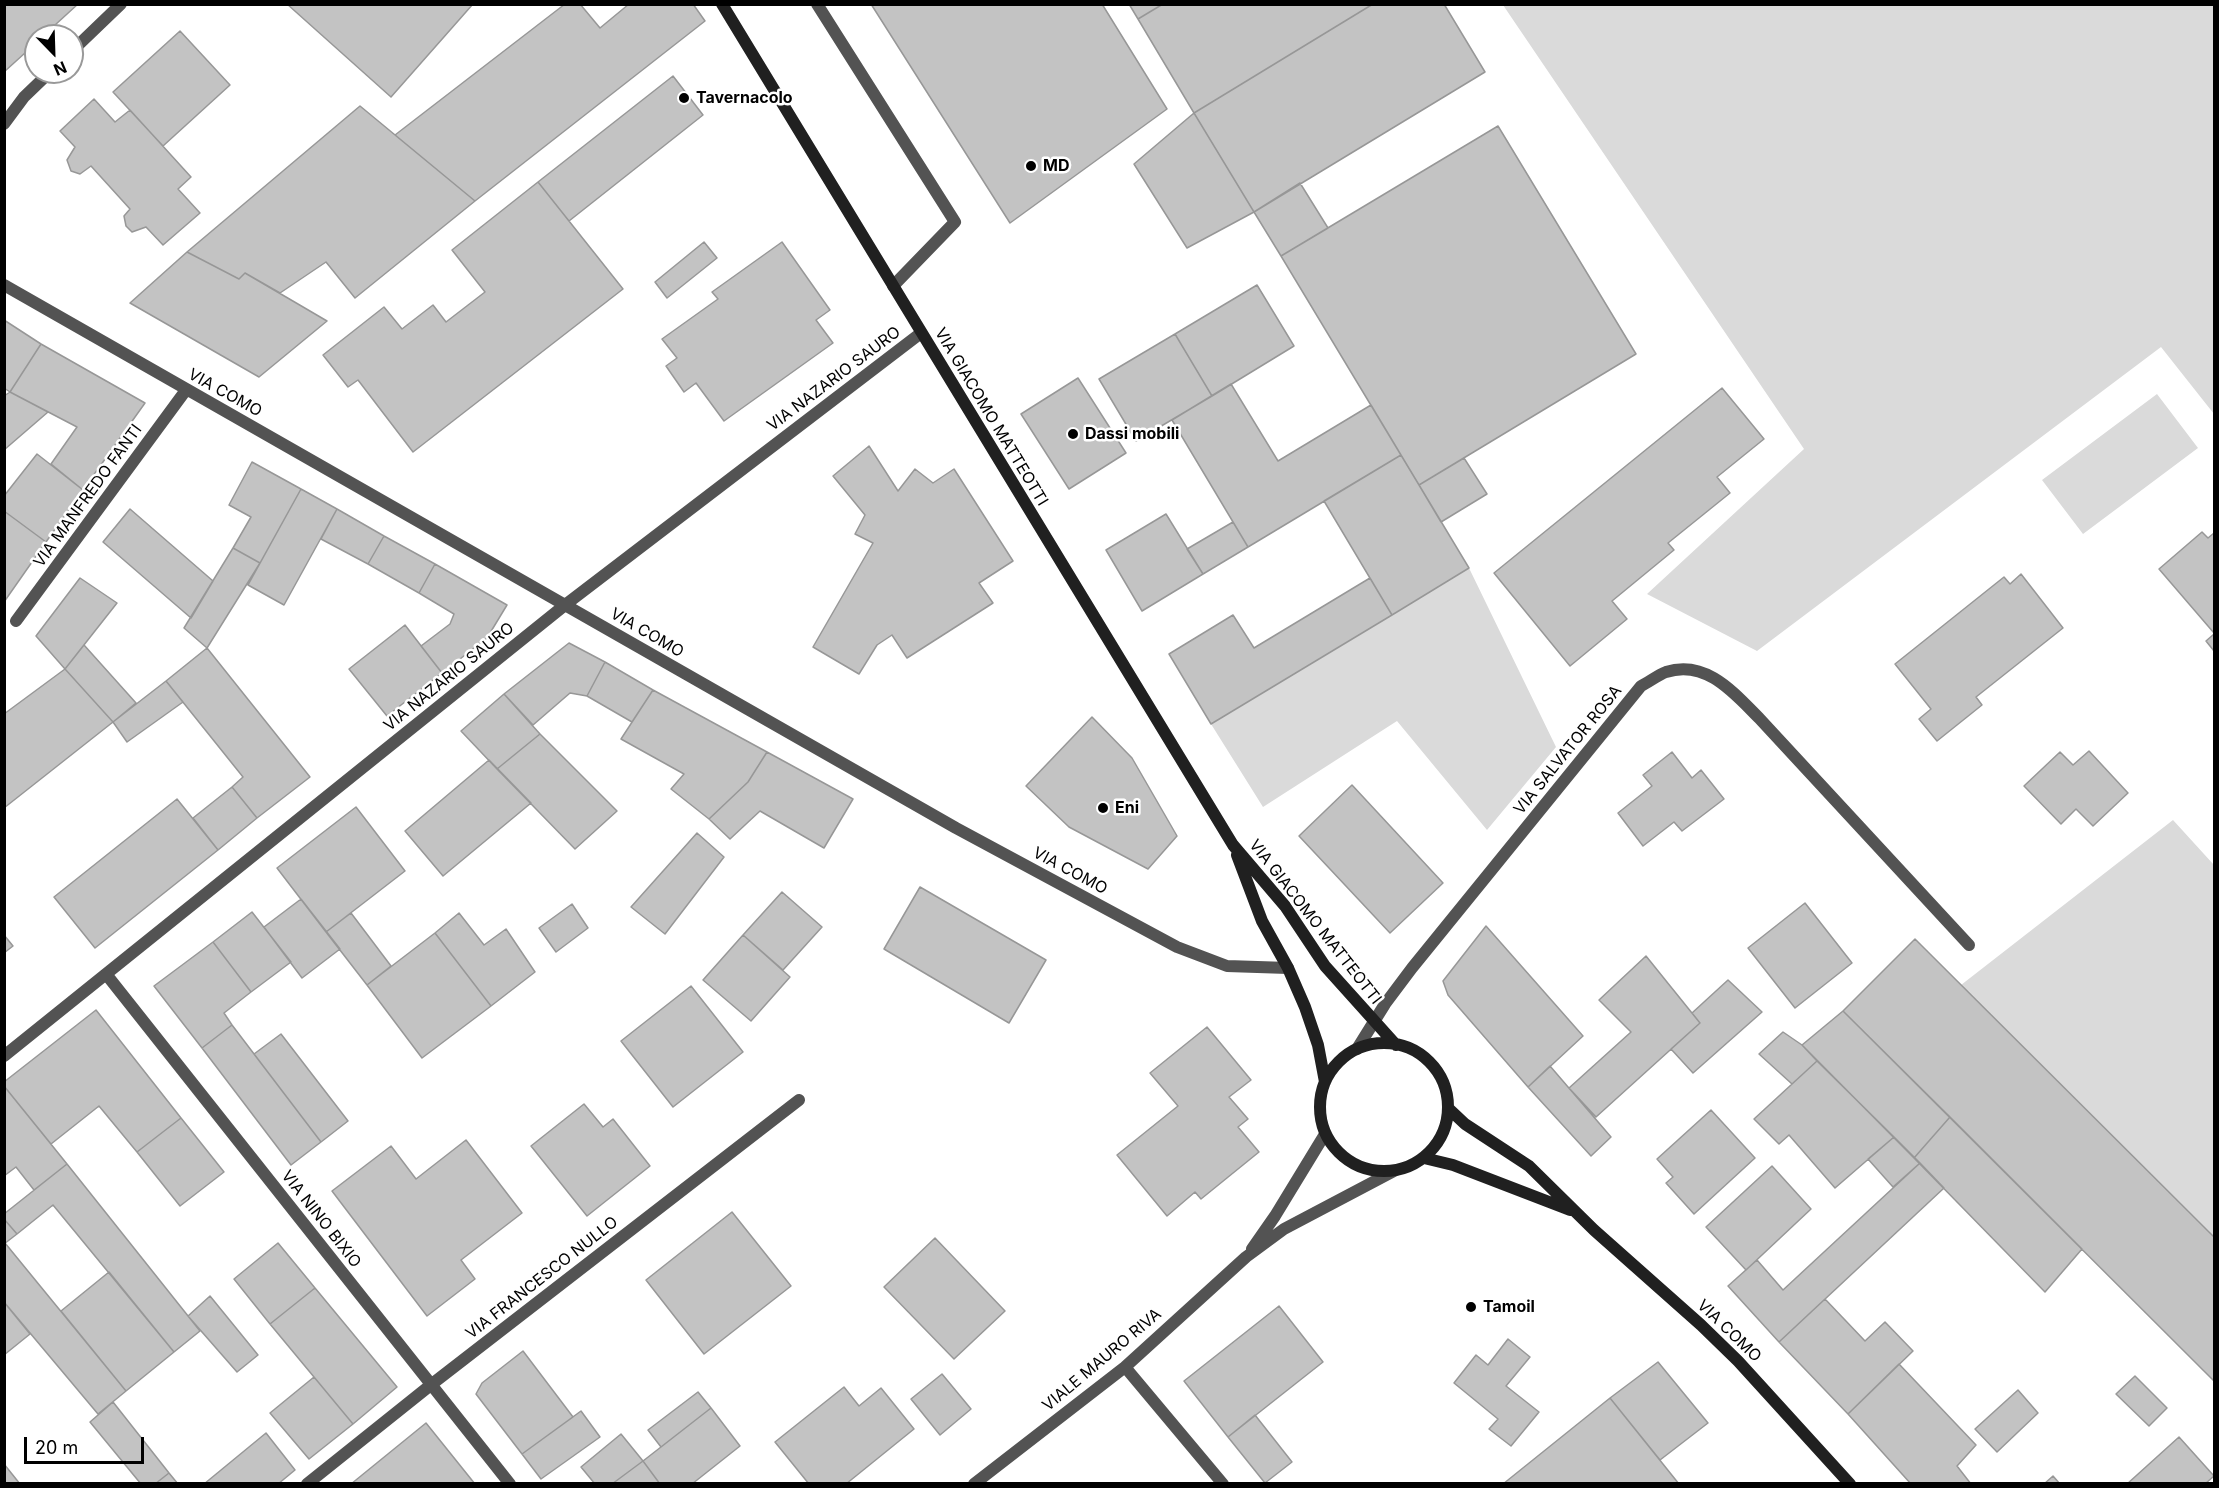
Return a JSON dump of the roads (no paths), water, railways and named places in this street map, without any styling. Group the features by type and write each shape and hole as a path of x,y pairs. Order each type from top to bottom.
{"street":[{"path":"84,39 121,4"},
{"name":"VIA GIACOMO MATTEOTTI","path":"722,4 1233,845 1285,906 1325,966 1396,1045"},
{"path":"817,4 955,222 893,286"},
{"path":"4,124 24,97 38,84"},
{"name":"VIA COMO","path":"4,285 956,828 1177,947 1227,966 1288,968"},
{"name":"VIA NAZARIO SAURO","path":"4,1056 565,605 921,333"},
{"name":"VIA MANFREDO FANTI","path":"16,621 186,390"},
{"name":"VIA SALVATOR ROSA","path":"1357,1049 1385,1004 1412,968 1641,686 1666,672 1690,669 1711,675 1759,718 1970,945"},
{"name":"VIA GIACOMO MATTEOTTI","path":"1233,845 1262,921 1288,968 1305,1007 1318,1045 1325,1082"},
{"name":"VIA NINO BIXIO","path":"106,974 510,1484"},
{"path":"1379,1043 1405,1046 1425,1057 1438,1072 1447,1092 1449,1115 1439,1141 1424,1158 1394,1171 1372,1171 1351,1163 1334,1148 1325,1134 1320,1112 1325,1082 1339,1061 1357,1049 1379,1043"},
{"name":"VIA FRANCESCO NULLO","path":"307,1484 432,1384 799,1100"},
{"name":"VIA COMO","path":"1448,1108 1465,1124 1529,1166 1576,1213 1738,1361 1850,1484"},
{"name":"VIALE MAURO RIVA","path":"1246,1257 1275,1216 1325,1134"},
{"name":"VIA COMO","path":"1424,1158 1453,1165 1576,1213"},
{"name":"VIALE MAURO RIVA","path":"974,1484 1125,1367 1246,1257 1284,1229 1394,1171"},
{"path":"1125,1367 1223,1484"}],"place":[{"name":"Tavernacolo","path":"684,98"},
{"name":"MD","path":"1031,166"},
{"name":"Dassi mobili","path":"1073,434"},
{"name":"Eni","path":"1103,808"},
{"name":"Tamoil","path":"1471,1307"}]}
